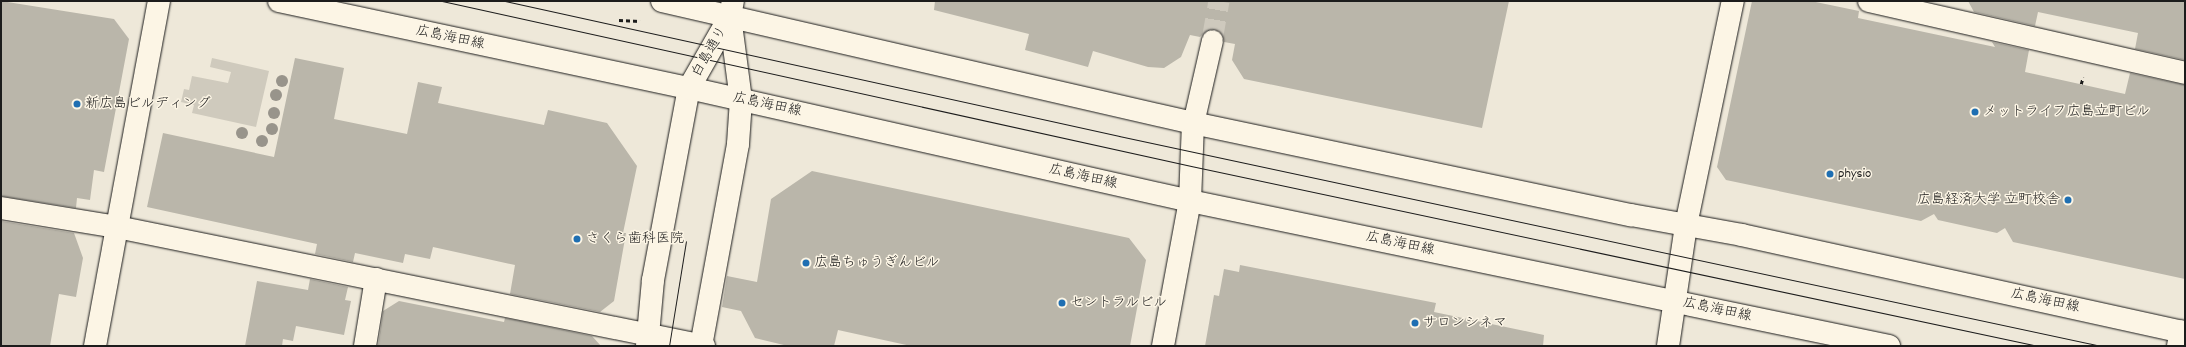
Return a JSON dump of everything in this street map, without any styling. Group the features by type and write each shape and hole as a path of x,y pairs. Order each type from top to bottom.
{"main road":[{"path":"95,346 159,1"},
{"name":"広島海田線","path":"279,1 690,88 1190,201 1889,346"},
{"name":"広島海田線","path":"662,1 732,8 829,41 1193,123 1686,225 2181,336"},
{"path":"1668,346 1676,302 1686,225 1733,1"},
{"path":"1869,1 1946,10 2185,73"},
{"name":"白島通り","path":"648,340 654,272 690,88 732,8"},
{"name":"白島通り","path":"702,346 732,186 738,144 741,100 732,8"},
{"path":"1164,346 1190,201 1193,123"},
{"path":"1,208 117,227 376,279 648,340 702,346"},
{"path":"365,346 376,279"}],"street":[{"path":"1193,123 1212,40"}],"path":[{"path":"619,20 640,21"}],"shaded area":[{"path":"212,58 269,71 256,127 192,113 194,105 181,102 184,89 189,90 192,76 228,83 231,72 210,67"}],"building":[{"name":"新広島ビルディング","path":"1,1 114,19 129,39 104,172 94,170 90,200 77,198 76,208 1,196"},
{"path":"935,1 1509,1 1482,128 1244,79 1232,60 1235,44 1224,42 1220,32 1215,28 1208,29 1200,37 1190,35 1181,57 1164,68 1148,67 1093,51 1088,67 1025,50 1029,34 934,10"},
{"path":"1752,1 1811,1 1859,11 1858,18 1995,47 1992,42 2029,50 2025,72 2125,94 2130,73 2185,85 2185,279 2013,242 2005,228 1997,233 1938,220 1934,214 1921,221 1726,180 1717,167"},
{"path":"1968,1 2185,1 2185,60 2135,49 2138,33 2038,12 2035,26 1974,12"},
{"path":"295,58 344,68 334,119 407,134 418,82 442,87 438,103 544,125 548,110 607,123 637,166 623,233 626,233 614,301 600,312 510,294 515,265 433,247 430,259 405,254 403,263 355,253 353,262 315,254 317,244 147,207 163,133 274,157"},
{"path":"812,171 1129,238 1146,260 1130,346 911,346 838,330 834,346 788,346 755,338 741,311 722,307 727,276 757,282 771,199"},
{"path":"1,221 74,233 83,258 76,297 59,294 50,346 1,346"},
{"path":"1240,265 1436,303 1434,312 1544,335 1543,346 1205,346 1214,295 1219,296 1224,269 1239,272"},
{"path":"310,279 348,287 345,300 351,301 344,335 296,326 293,341 283,339 282,346 245,346 257,281 308,290"},
{"path":"399,301 504,322 505,318 592,336 601,346 378,346 383,311"}],"tunnel":[{"path":"1212,40 1219,1"}],"tram line":[{"path":"442,1 1191,166 2038,346"},
{"path":"505,1 1119,136 2101,346"},
{"path":"669,346 686,241"}],"place":[{"name":"新広島ビルディング","path":"77,104"},
{"name":"メットライフ広島立町ビル","path":"1975,112"},
{"name":"physio","path":"1830,174"},
{"name":"広島経済大学 立町校舎","path":"2068,200"},
{"name":"さくら歯科医院","path":"577,239"},
{"name":"広島ちゅうぎんビル","path":"806,263"},
{"name":"セントラルビル","path":"1062,303"},
{"name":"サロンシネマ","path":"1415,323"}]}
